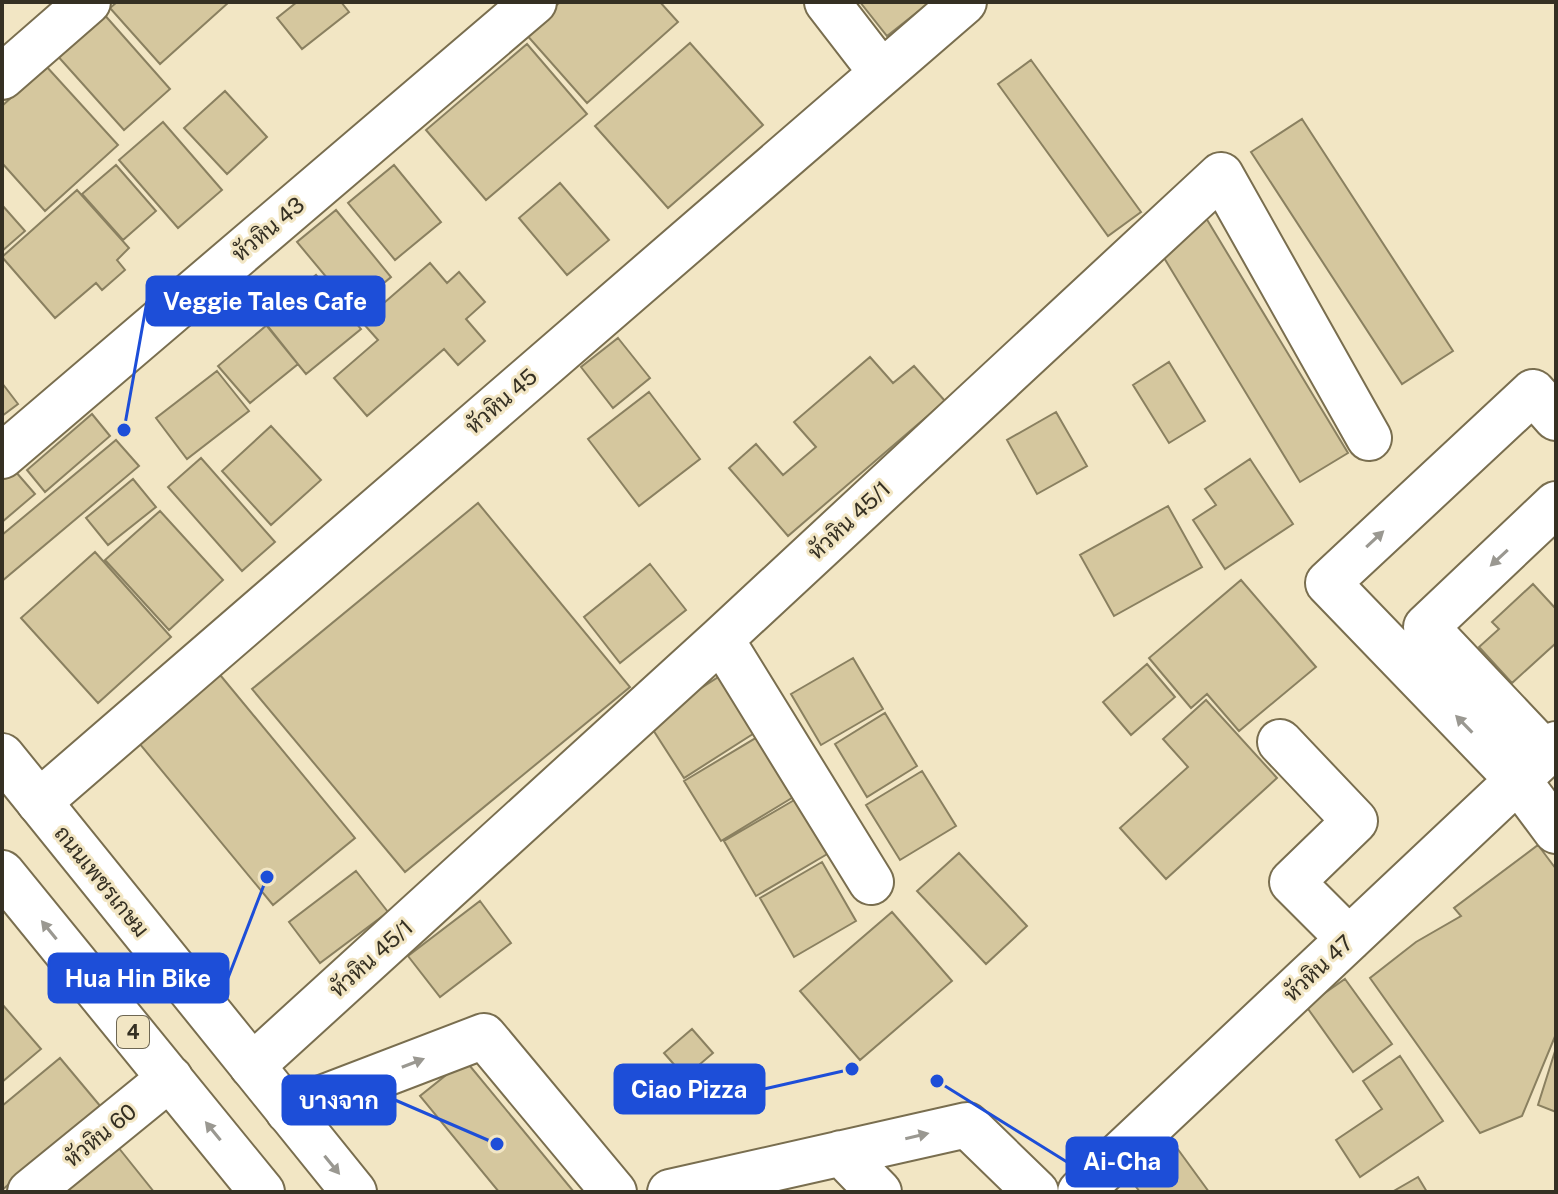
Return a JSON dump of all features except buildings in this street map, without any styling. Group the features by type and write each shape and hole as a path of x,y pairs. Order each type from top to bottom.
{"street":[{"path":"2,77 88,2"},
{"name":"หัวหิน 43","path":"2,456 534,2"},
{"path":"827,2 881,72"},
{"name":"หัวหิน 45","path":"39,802 964,2"},
{"name":"หัวหิน 45/1","path":"252,1066 721,639 1221,175 1369,438"},
{"path":"1556,418 1533,392 1328,583 1412,641 1540,759 1556,831"},
{"path":"1412,641 1556,504"},
{"path":"721,639 871,882"},
{"path":"1280,742 1355,821 1292,882 1349,939"},
{"name":"ถนนเพชรเกษม","path":"2,756 354,1192"},
{"name":"หัวหิน 47","path":"1080,1192 1540,759"},
{"name":"4","path":"2,873 262,1192"},
{"path":"288,1111 484,1036 614,1192"},
{"name":"หัวหิน 60","path":"30,1192 170,1078"},
{"path":"670,1192 967,1125 1036,1192"},
{"path":"841,1153 879,1192"}],"place":[{"name":"Veggie Tales Cafe","path":"124,430"},
{"name":"Hua Hin Bike","path":"267,877"},
{"name":"Ciao Pizza","path":"852,1069"},
{"name":"Ai-Cha","path":"937,1081"},
{"name":"บางจาก","path":"497,1144"}]}
